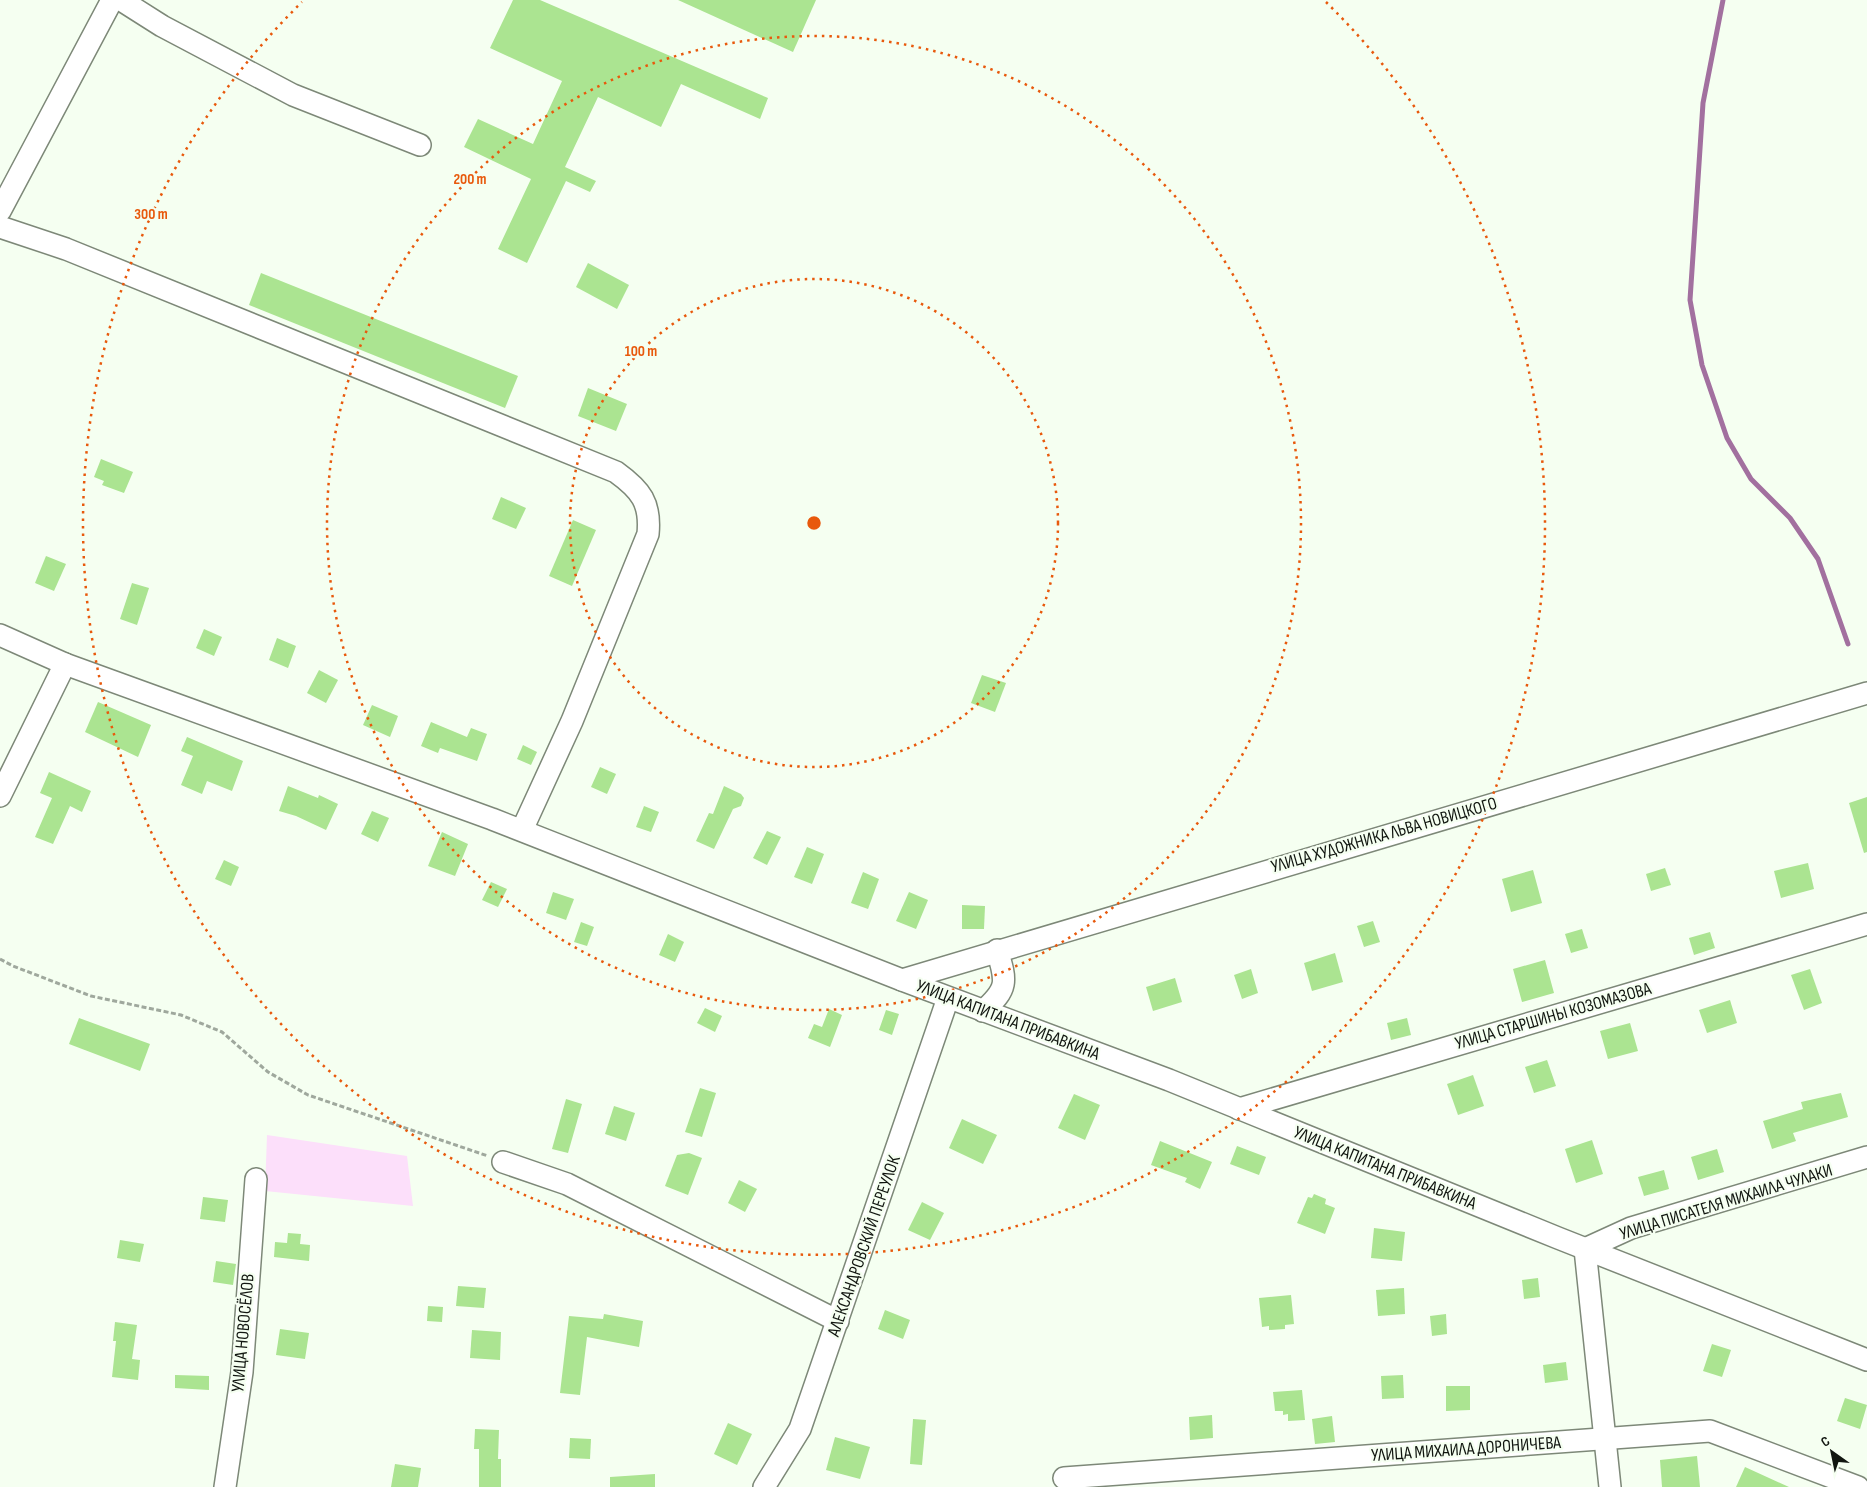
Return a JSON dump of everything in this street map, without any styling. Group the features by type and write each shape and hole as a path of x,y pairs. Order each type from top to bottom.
{"street":[{"path":"0,211 112,0"},
{"path":"121,0 162,26 293,95 420,145"},
{"path":"0,227 66,249 616,472 636,486 650,515 648,534 572,721 522,830"},
{"name":"УЛИЦА КАПИТАНА ПРИБАВКИНА","path":"0,635 65,664 522,830 948,998 1169,1080 1585,1249 1867,1360"},
{"path":"0,796 65,664"},
{"name":"УЛИЦА ХУДОЖНИКА ЛЬВА НОВИЦКОГО","path":"902,980 997,950 1867,693"},
{"name":"УЛИЦА СТАРШИНЫ КОЗОМАЗОВА","path":"1239,1109 1867,924"},
{"path":"983,1011 998,998 1004,983 997,950"},
{"name":"АЛЕКСАНДРОВСКИЙ ПЕРЕУЛОК","path":"764,1487 800,1429 948,998"},
{"name":"УЛИЦА ПИСАТЕЛЯ МИХАИЛА ЧУЛАКИ","path":"1585,1249 1632,1228 1867,1157"},
{"path":"503,1162 567,1184 838,1321"},
{"name":"УЛИЦА НОВОСЁЛОВ","path":"225,1487 242,1372 256,1179"},
{"path":"1585,1249 1610,1487"},
{"name":"УЛИЦА МИХАИЛА ДОРОНИЧЕВА","path":"1064,1478 1135,1480 1605,1439 1710,1432 1858,1487"}],"path":[{"path":"0,959 12,966 91,996 181,1014 222,1032 268,1072 308,1095 503,1162"}],"shaded area":[{"path":"267,1135 407,1156 413,1206 265,1191"}],"building":[{"path":"513,0 540,0 768,98 760,119 681,84 661,127 598,97 565,167 596,181 590,192 566,181 527,263 498,249 531,179 464,147 478,119 533,144 562,81 490,48"},
{"path":"678,0 816,0 793,52"},
{"path":"588,263 629,285 617,309 576,287"},
{"path":"261,273 518,376 505,408 249,305"},
{"path":"588,388 627,404 616,431 578,416"},
{"path":"101,459 133,472 124,493 102,485 104,481 94,477"},
{"path":"501,497 526,508 516,529 492,519"},
{"path":"573,520 596,530 572,586 549,576"},
{"path":"46,556 66,564 54,591 35,583"},
{"path":"132,583 149,588 137,625 120,619"},
{"path":"204,629 222,637 214,656 196,648"},
{"path":"277,638 296,646 288,668 269,660"},
{"path":"319,670 338,680 326,703 307,693"},
{"path":"982,675 1006,683 995,712 971,703"},
{"path":"98,702 151,725 138,757 85,732"},
{"path":"372,705 398,716 390,737 363,725"},
{"path":"431,722 467,737 471,728 487,734 477,761 440,748 438,753 421,746"},
{"path":"187,737 243,761 232,791 207,781 202,794 181,785 193,756 181,751"},
{"path":"523,745 537,752 531,765 517,759"},
{"path":"600,767 616,774 607,794 591,787"},
{"path":"49,772 91,791 82,812 70,806 53,844 35,837 52,798 40,793"},
{"path":"288,786 318,798 319,795 338,804 326,830 296,816 279,811"},
{"path":"724,786 741,794 744,798 741,806 733,809 714,849 696,841 709,813 713,814"},
{"path":"1867,797 1867,852 1864,853 1849,803"},
{"path":"644,806 659,812 651,832 636,827"},
{"path":"372,811 389,818 378,842 361,834"},
{"path":"767,831 781,837 767,865 753,858"},
{"path":"442,832 468,844 455,876 428,866"},
{"path":"807,847 824,854 812,884 794,877"},
{"path":"224,860 239,867 231,886 215,879"},
{"path":"1808,863 1814,889 1781,898 1774,871"},
{"path":"1665,868 1671,885 1651,891 1646,874"},
{"path":"1533,870 1542,903 1511,912 1502,879"},
{"path":"863,872 879,879 868,909 851,903"},
{"path":"491,882 507,889 498,907 482,900"},
{"path":"553,892 574,899 566,920 546,913"},
{"path":"909,892 928,900 916,929 896,921"},
{"path":"962,905 985,906 984,929 962,929"},
{"path":"1373,921 1380,942 1364,947 1357,926"},
{"path":"581,922 594,927 587,946 574,942"},
{"path":"1582,929 1588,948 1571,953 1565,934"},
{"path":"1710,932 1715,948 1694,955 1689,938"},
{"path":"668,934 684,942 675,962 659,955"},
{"path":"1335,953 1343,982 1312,991 1304,963"},
{"path":"1545,960 1554,993 1522,1002 1513,969"},
{"path":"1251,969 1258,993 1242,999 1234,975"},
{"path":"1810,969 1822,1003 1804,1010 1791,975"},
{"path":"1175,978 1182,1002 1153,1011 1146,987"},
{"path":"1730,1000 1737,1023 1707,1033 1699,1010"},
{"path":"705,1008 722,1016 715,1032 697,1023"},
{"path":"829,1009 842,1015 830,1047 808,1038 814,1024 822,1027"},
{"path":"886,1010 899,1014 892,1035 879,1030"},
{"path":"79,1018 150,1044 140,1071 69,1044"},
{"path":"1407,1018 1411,1035 1391,1040 1387,1023"},
{"path":"1630,1023 1638,1051 1608,1059 1600,1031"},
{"path":"1547,1060 1556,1086 1534,1093 1525,1067"},
{"path":"1473,1075 1484,1106 1458,1115 1447,1084"},
{"path":"700,1088 716,1093 702,1137 685,1132"},
{"path":"1841,1093 1848,1117 1793,1133 1796,1141 1772,1149 1763,1121 1803,1109 1801,1102"},
{"path":"1074,1094 1100,1105 1085,1140 1058,1128"},
{"path":"566,1099 582,1104 568,1153 552,1149"},
{"path":"614,1106 635,1113 626,1141 605,1134"},
{"path":"962,1119 997,1135 983,1164 949,1148"},
{"path":"1592,1140 1603,1174 1576,1183 1565,1149"},
{"path":"1160,1141 1212,1162 1200,1189 1185,1182 1187,1178 1151,1165"},
{"path":"1237,1146 1266,1157 1259,1175 1230,1164"},
{"path":"1717,1149 1724,1172 1698,1180 1691,1157"},
{"path":"689,1153 702,1158 688,1195 665,1186 677,1155"},
{"path":"1664,1170 1669,1189 1644,1196 1638,1177"},
{"path":"739,1180 757,1189 745,1212 728,1203"},
{"path":"1314,1194 1326,1199 1325,1204 1335,1208 1325,1234 1297,1223 1308,1197 1312,1198"},
{"path":"203,1197 228,1200 225,1222 200,1219"},
{"path":"922,1202 944,1213 930,1240 908,1230"},
{"path":"1374,1228 1405,1232 1402,1261 1371,1258"},
{"path":"288,1233 301,1234 300,1244 310,1245 309,1261 274,1257 275,1242 287,1243"},
{"path":"120,1240 144,1244 140,1262 117,1258"},
{"path":"216,1261 236,1264 233,1285 213,1282"},
{"path":"1538,1278 1540,1297 1524,1299 1522,1280"},
{"path":"458,1286 486,1288 484,1308 456,1306"},
{"path":"1404,1288 1405,1314 1378,1316 1376,1290"},
{"path":"1291,1295 1294,1324 1285,1325 1285,1329 1269,1330 1269,1326 1262,1327 1259,1298"},
{"path":"428,1306 443,1307 442,1322 427,1321"},
{"path":"885,1310 910,1320 903,1339 878,1329"},
{"path":"604,1314 643,1321 639,1347 587,1337 580,1395 560,1393 569,1316 603,1319"},
{"path":"1446,1314 1447,1334 1432,1336 1430,1316"},
{"path":"115,1322 137,1325 132,1359 140,1360 138,1380 112,1377 116,1341 113,1341"},
{"path":"280,1329 309,1333 305,1359 276,1355"},
{"path":"472,1330 501,1332 500,1360 470,1358"},
{"path":"1712,1344 1731,1350 1722,1377 1703,1371"},
{"path":"1566,1362 1568,1380 1545,1383 1543,1365"},
{"path":"175,1375 209,1376 209,1390 175,1388"},
{"path":"1403,1375 1404,1398 1382,1399 1381,1376"},
{"path":"1446,1386 1470,1386 1470,1410 1446,1411"},
{"path":"1302,1390 1305,1420 1288,1421 1288,1414 1283,1415 1283,1411 1275,1411 1273,1392"},
{"path":"1845,1398 1867,1405 1860,1429 1837,1421"},
{"path":"1212,1415 1213,1438 1190,1440 1189,1417"},
{"path":"1332,1416 1335,1442 1315,1444 1312,1419"},
{"path":"913,1419 926,1420 922,1465 910,1464"},
{"path":"728,1423 752,1434 737,1465 714,1454"},
{"path":"475,1429 499,1430 498,1459 501,1459 501,1487 479,1487 479,1449 474,1449"},
{"path":"835,1437 870,1447 860,1479 826,1470"},
{"path":"570,1438 591,1439 590,1459 569,1458"},
{"path":"1697,1456 1700,1487 1662,1487 1660,1460"},
{"path":"395,1464 421,1468 418,1487 391,1487"},
{"path":"1745,1467 1789,1487 1736,1487"},
{"path":"655,1474 655,1487 610,1487 610,1477"}],"waterway":[{"path":"1723,0 1703,103 1690,300 1702,365 1727,438 1751,479 1790,518 1818,559 1848,644"}]}
